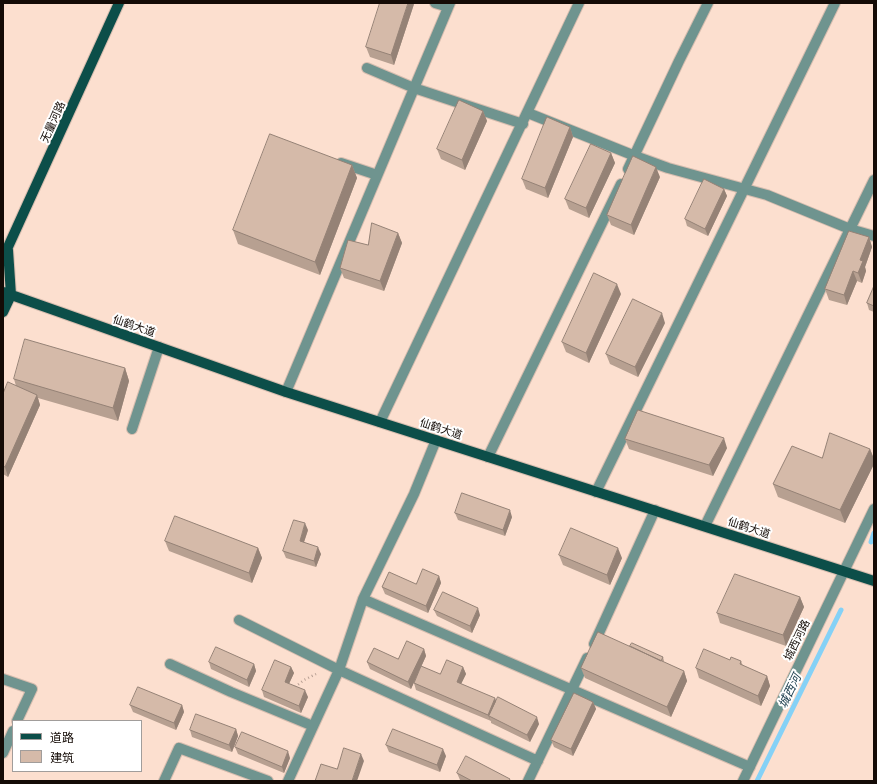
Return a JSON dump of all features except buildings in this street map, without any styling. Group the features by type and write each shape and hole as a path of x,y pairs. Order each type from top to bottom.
{"main road":[{"name":"无量河路","path":"6,254 119,3"},
{"path":"3,312 7,293 6,254"},
{"name":"仙鹤大道","path":"7,293 286,392 874,581"}],"street":[{"path":"286,392 449,5 435,3"},
{"path":"380,422 523,124 579,3"},
{"path":"488,457 635,156 679,60 708,3"},
{"path":"596,492 835,3"},
{"path":"367,68 414,88 523,124"},
{"path":"528,113 668,168 774,198 850,229 874,236"},
{"path":"328,158 377,176"},
{"path":"705,526 874,180"},
{"path":"132,429 159,347"},
{"path":"288,781 313,726 363,599 414,494 436,440"},
{"name":"城西河路","path":"743,781 874,509"},
{"path":"528,781 573,689 655,510"},
{"path":"363,599 750,767"},
{"path":"239,620 336,668 538,761"},
{"path":"170,664 231,692 313,726"},
{"path":"3,679 32,689 17,720"},
{"path":"3,753 12,733"},
{"path":"164,781 179,748 268,781"}],"path":[{"path":"295,687 304,680 336,668"}],"waterway":[{"name":"城西河","path":"871,542 874,533"},
{"name":"城西河","path":"757,781 841,610"}]}
